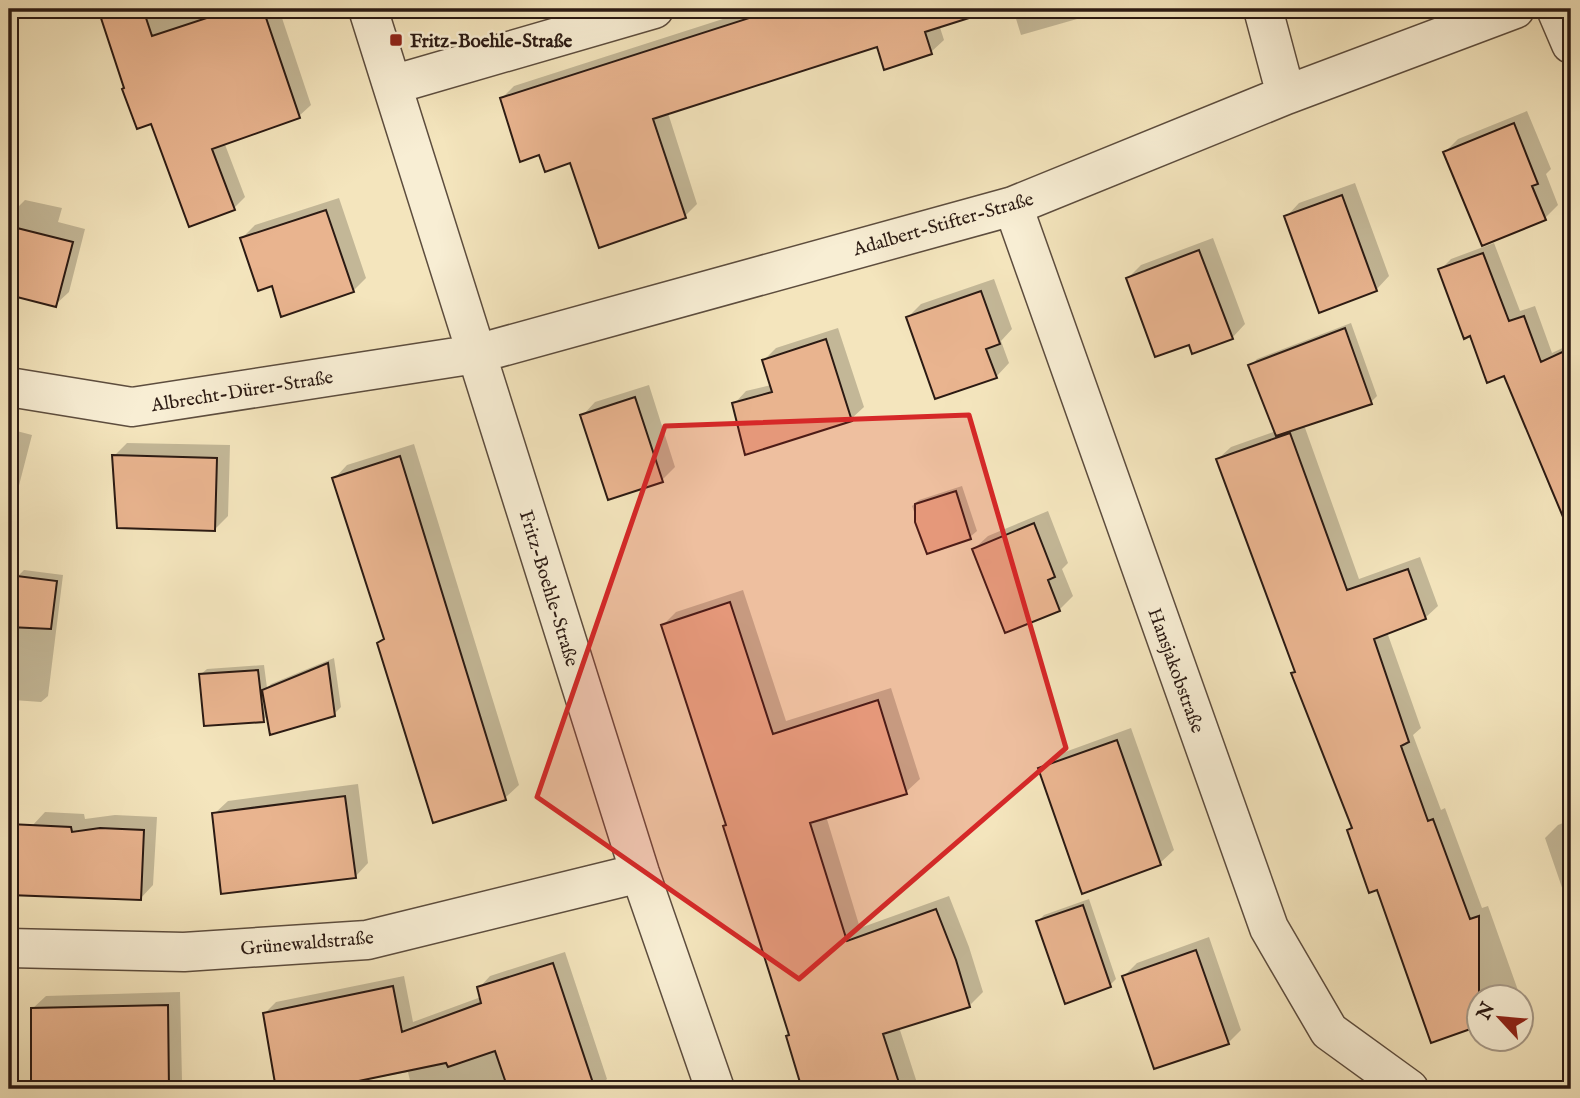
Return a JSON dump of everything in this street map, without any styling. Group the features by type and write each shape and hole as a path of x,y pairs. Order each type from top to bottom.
{"street":[{"name":"Fritz-Boehle-Straße","path":"368,9 640,873 715,1089"},
{"path":"391,85 653,9"},
{"path":"1263,9 1286,95"},
{"name":"Adalbert-Stifter-Straße","path":"476,354 1013,206 1286,95 1515,9"},
{"path":"1556,9 1571,44"},
{"name":"Hansjakobstraße","path":"1013,206 1269,928 1329,1031 1409,1089"},
{"name":"Albrecht-Dürer-Straße","path":"9,387 132,407 476,354"},
{"name":"Grünewaldstraße","path":"9,948 184,952 367,940 640,873"}],"highlighted area":[{"path":"969,415 1066,748 799,979 537,797 665,426"}],"building":[{"path":"98,9 143,9 152,36 234,9 263,9 300,118 212,149 235,210 189,227 151,124 137,129"},
{"path":"777,9 968,9 969,18 925,32 932,54 884,70 877,47 653,119 686,218 599,248 570,163 545,172 539,155 520,162 500,98"},
{"path":"1514,123 1538,184 1532,186 1546,220 1482,246 1443,152"},
{"path":"1342,195 1377,291 1319,313 1284,216"},
{"path":"326,210 354,292 281,317 272,286 258,291 240,238"},
{"path":"9,226 73,242 56,307 9,295"},
{"path":"1199,250 1233,339 1192,354 1189,345 1155,357 1126,278"},
{"path":"1483,253 1509,321 1524,316 1541,362 1571,348 1571,536 1504,376 1487,383 1470,336 1464,339 1438,269"},
{"path":"981,291 1000,344 986,349 997,378 935,399 906,317"},
{"path":"1345,328 1372,404 1276,436 1248,365"},
{"path":"826,339 852,421 745,455 732,403 772,392 762,360"},
{"path":"635,397 663,482 608,500 580,415"},
{"path":"1290,433 1347,590 1408,569 1426,619 1374,639 1409,742 1401,746 1428,821 1433,819 1470,919 1479,916 1479,982 1464,982 1464,1031 1431,1043 1377,890 1369,893 1347,830 1352,828 1291,673 1295,672 1216,459"},
{"path":"112,455 217,458 215,531 117,528"},
{"path":"400,456 506,800 433,823 377,643 384,639 332,478"},
{"path":"956,491 971,539 927,554 915,522 915,504"},
{"path":"1034,523 1055,577 1048,580 1060,611 1005,633 972,549"},
{"path":"9,575 57,581 51,629 9,627"},
{"path":"730,602 773,734 878,700 907,794 810,823 847,941 936,909 956,960 970,1007 883,1034 901,1089 802,1089 786,1036 789,1035 723,826 726,825 661,625"},
{"path":"328,663 335,716 270,735 262,690"},
{"path":"258,670 264,722 204,726 199,674"},
{"path":"1117,740 1161,865 1082,894 1038,768"},
{"path":"345,796 356,878 221,894 212,813"},
{"path":"9,824 71,827 72,832 100,828 144,830 141,900 9,895"},
{"path":"1083,905 1111,987 1065,1004 1036,921"},
{"path":"1196,950 1229,1044 1154,1069 1122,976"},
{"path":"553,963 595,1089 508,1089 495,1051 448,1067 446,1063 320,1089 276,1089 263,1013 393,986 402,1032 481,1003 477,987"},
{"path":"168,1005 169,1089 31,1089 31,1008"}],"place":[{"name":"Fritz-Boehle-Straße","path":"396,40"}]}
